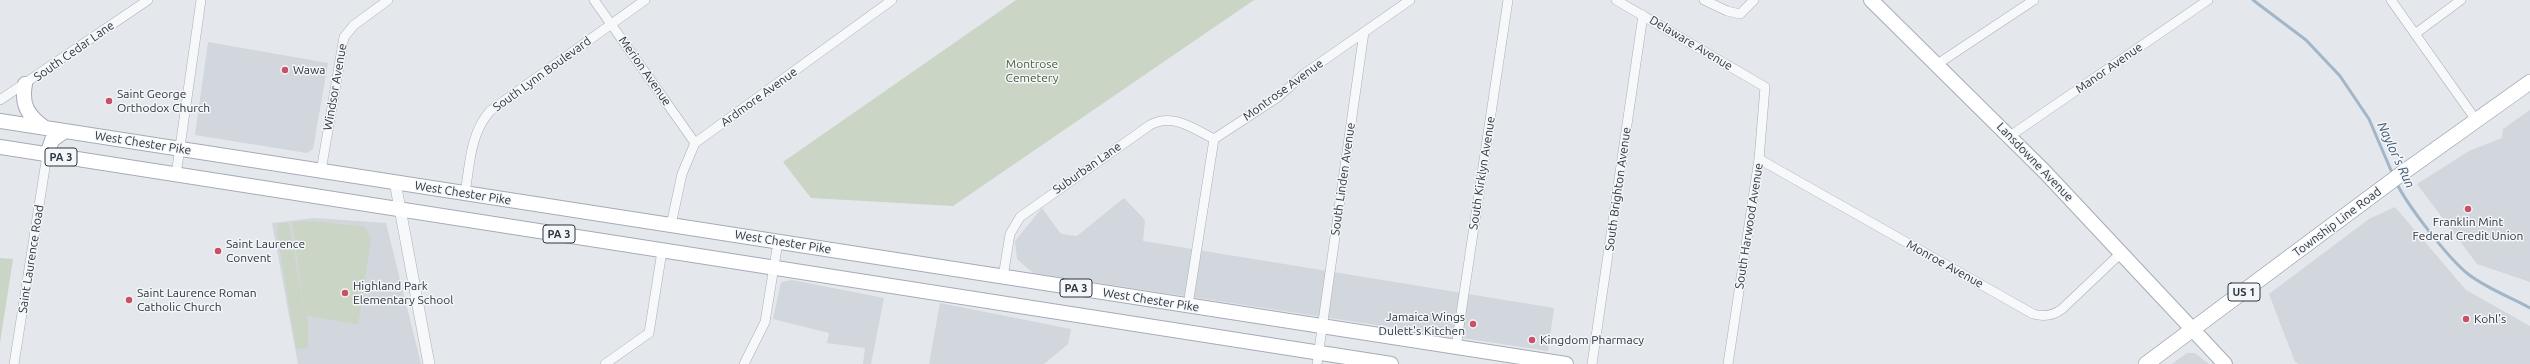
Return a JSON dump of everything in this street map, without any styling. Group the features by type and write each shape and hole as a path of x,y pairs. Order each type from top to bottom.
{"highway":[{"name":"Township Line Road","path":"2146,364 2194,330 2396,178 2530,82"}],"main road":[{"name":"Lansdowne Avenue","path":"1871,0 2010,136 2225,364"},
{"path":"26,84 24,106 30,116 45,128"},
{"name":"West Chester Pike","path":"0,121 1566,364"},
{"path":"47,155 52,140 65,131"},
{"name":"PA 3","path":"0,147 662,250 1317,358 1391,364"}],"street":[{"name":"South Cedar Lane","path":"0,100 26,84 148,0"},
{"path":"176,175 201,0"},
{"name":"Windsor Avenue","path":"321,171 342,41 354,24 388,0"},
{"name":"Merion Avenue","path":"594,0 695,143"},
{"name":"South Lynn Boulevard","path":"465,193 474,138 481,121 490,111 646,0"},
{"name":"Ardmore Avenue","path":"695,143 892,0"},
{"name":"Montrose Avenue","path":"1214,139 1278,97 1304,74 1410,0"},
{"name":"South Kirklyn Avenue","path":"1456,347 1508,0"},
{"name":"Delaware Avenue","path":"1616,0 1765,87"},
{"path":"1704,0 1727,11 1740,14 1754,0"},
{"path":"1936,65 2034,0"},
{"name":"Manor Avenue","path":"2010,136 2208,0"},
{"path":"2391,0 2476,120"},
{"path":"2415,34 2461,0"},
{"name":"South Brighton Avenue","path":"1592,364 1643,15"},
{"name":"South Linden Avenue","path":"1317,358 1364,32"},
{"name":"South Harwood Avenue","path":"1728,364 1760,159 1765,87"},
{"name":"Suburban Lane","path":"1003,277 1010,234 1020,217 1150,125 1158,120 1179,121 1214,139"},
{"path":"1188,305 1214,139"},
{"path":"670,225 682,174 695,143"},
{"name":"Saint Laurence Road","path":"14,364 47,155"},
{"name":"Monroe Avenue","path":"1760,159 2033,314 2042,316 2051,315 2062,309 2121,253"},
{"path":"395,182 429,364"},
{"path":"744,364 765,322 778,242"},
{"path":"605,364 649,333 662,250"}],"shaded area":[{"path":"208,42 328,63 313,149 307,153 195,135"},
{"path":"2530,110 2530,282 2477,264 2417,184 2469,151 2502,138 2503,129"},
{"path":"1124,198 1145,220 1143,241 1554,308 1548,351 1033,273 1017,259 1015,241 1042,208 1061,234 1077,236"},
{"path":"2395,207 2466,290 2530,326 2530,364 2299,364 2295,362 2269,294 2369,219"},
{"name":"Highland Park Elementary School","path":"314,218 386,223 421,364 298,364 272,223"},
{"path":"792,280 884,298 871,364 863,364 865,348 827,343 829,333 773,319 781,282"},
{"path":"940,303 1071,329 1068,344 1044,364 929,364"},
{"path":"2187,353 2195,353 2209,364 2172,364"}],"green space":[{"name":"Montrose Cemetery","path":"1016,0 1254,0 953,206 811,198 783,162"},
{"path":"312,221 365,227 371,239 358,325 305,315 292,222"},
{"path":"279,223 289,223 305,315 308,318 308,348 296,349 277,231"},
{"path":"0,258 13,259 0,343"}],"waterway":[{"name":"Naylor's Run","path":"2253,0 2306,40 2340,76 2369,119 2393,175"},
{"name":"Naylor's Run","path":"2396,182 2418,217 2439,244 2468,274 2482,284 2530,308"}],"place":[{"name":"Wawa","path":"285,70"},
{"name":"Saint George Orthodox Church","path":"109,101"},
{"name":"Franklin Mint Federal Credit Union","path":"2468,209"},
{"name":"Saint Laurence Convent","path":"218,251"},
{"name":"Highland Park Elementary School","path":"345,293"},
{"name":"Saint Laurence Roman Catholic Church","path":"129,300"},
{"name":"Kohl's","path":"2466,319"},
{"name":"Jamaica Wings Dulett's Kitchen","path":"1473,324"},
{"name":"Kingdom Pharmacy","path":"1532,340"}]}
